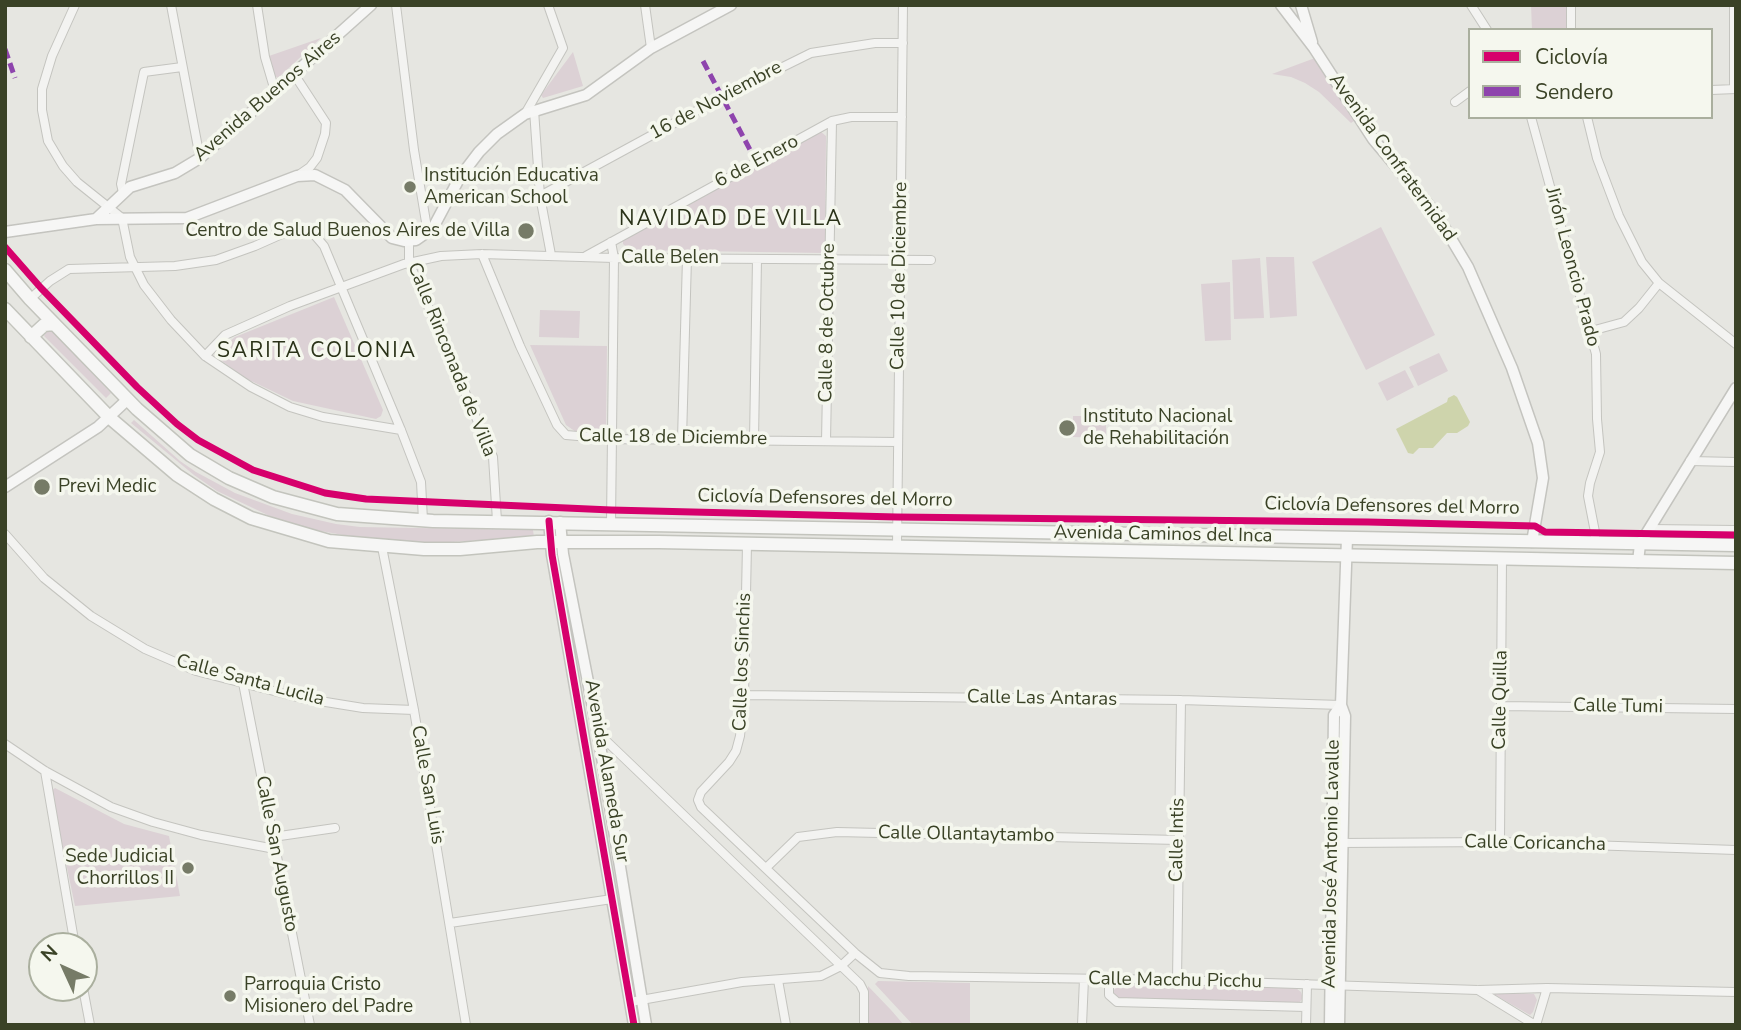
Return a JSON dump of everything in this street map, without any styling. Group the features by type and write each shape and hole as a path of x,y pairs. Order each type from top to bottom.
{"main road":[{"name":"Avenida Caminos del Inca","path":"5,270 128,399 190,455 229,478 273,497 337,514 423,520 1736,545"},
{"name":"Avenida Caminos del Inca","path":"5,309 110,418 177,475 214,499 251,518 329,541 382,547 460,549 556,542 747,544 1736,563"},
{"path":"31,337 44,326 54,324"}],"street":[{"path":"75,5 52,57 42,89 42,110 48,141 53,152 77,181 122,218 133,266 144,285 171,320 205,356 235,378 290,407 346,422 401,430"},
{"path":"171,5 200,158"},
{"path":"257,5 265,57 275,91"},
{"path":"396,5 414,150 428,234"},
{"path":"548,5 563,48 530,112 540,195 551,255"},
{"path":"645,5 651,48"},
{"name":"Calle 10 de Diciembre","path":"897,547 903,5"},
{"name":"Avenida Confraternidad","path":"1281,5 1314,48 1373,139 1437,215 1468,267 1512,368 1538,443 1542,478 1532,559"},
{"path":"1301,5 1314,48"},
{"path":"1471,5 1485,28"},
{"path":"1571,5 1571,28"},
{"path":"1713,90 1735,89 1734,5"},
{"path":"297,176 315,175 329,180 345,190 386,234 400,241 416,240 428,234 439,219 460,177 479,152 498,134 530,112 586,94 651,48 728,6"},
{"name":"Avenida Buenos Aires","path":"96,219 123,193 138,184 175,173 200,158 294,74 363,7"},
{"name":"16 de Noviembre","path":"540,195 732,91 811,53 875,43 903,43"},
{"path":"123,193 121,184 144,72 182,67"},
{"path":"5,232 96,219 187,218 297,176 317,158 326,123 322,113 294,74"},
{"path":"1455,102 1468,92"},
{"name":"6 de Enero","path":"583,257 832,121 851,117 902,117"},
{"name":"Jirón Leoncio Prado","path":"1532,119 1596,354 1600,452 1588,496 1595,543"},
{"path":"1587,119 1597,159 1629,239 1642,262 1659,283 1736,344"},
{"name":"Calle 8 de Octubre","path":"826,441 832,121"},
{"path":"30,299 69,269 175,266 216,260 291,230 312,232 324,246 401,430 422,485 423,520"},
{"name":"Calle Rinconada de Villa","path":"409,241 409,262 493,457 497,521"},
{"path":"611,242 614,258 611,523"},
{"name":"Calle Belen","path":"205,356 225,335 290,306 409,262 441,256 482,254 614,258 931,260"},
{"name":"Calle 18 de Diciembre","path":"482,254 520,346 561,432 571,437 898,442"},
{"path":"682,439 687,258"},
{"path":"754,440 757,259"},
{"path":"1591,331 1624,322 1659,283"},
{"path":"1638,562 1640,544 1734,395"},
{"path":"5,487 110,418 128,399"},
{"path":"1690,461 1736,462"},
{"name":"Avenida Alameda Sur","path":"554,522 612,899 636,1001 646,1025"},
{"path":"1649,529 1736,530"},
{"name":"Calle Santa Lucila","path":"5,534 44,578 91,616 145,649 196,671 301,698 363,708 414,710"},
{"name":"Avenida José Antonio Lavalle","path":"1330,1025 1335,984 1338,843 1345,716 1341,705 1347,538"},
{"name":"Avenida Alameda Sur","path":"556,542 598,733 636,1001 634,1025"},
{"name":"Calle los Sinchis","path":"701,807 698,800 701,792 729,762 740,737 744,695 747,544"},
{"name":"Calle San Luis","path":"382,547 414,710 466,1025"},
{"name":"Calle Quilla","path":"1500,842 1503,559"},
{"name":"Calle San Augusto","path":"243,683 310,1025"},
{"name":"Calle Las Antaras","path":"744,695 1181,700 1341,705"},
{"name":"Calle Intis","path":"1177,981 1181,700"},
{"name":"Calle Tumi","path":"1501,706 1736,709"},
{"path":"598,733 863,988 864,1025"},
{"path":"5,744 46,772 111,807 201,835 275,849"},
{"path":"46,772 73,932"},
{"name":"Calle Macchu Picchu","path":"701,807 855,953 880,973 890,975 1335,984 1478,990 1547,988 1736,992"},
{"path":"273,837 335,828"},
{"name":"Calle Ollantaytambo","path":"766,868 798,837 837,832 1178,840"},
{"name":"Calle Coricancha","path":"1338,843 1500,842 1736,850"},
{"path":"450,923 612,899"},
{"path":"636,1001 742,982 821,976 841,966 855,953"},
{"path":"1082,1025 1084,979"},
{"path":"1109,979 1109,995 1117,1002 1306,1007"},
{"path":"778,980 786,1025"},
{"path":"1306,1025 1307,984"},
{"name":"Avenida José Antonio Lavalle","path":"1335,984 1339,1025"},
{"path":"1478,990 1536,1025 1547,988"},
{"path":"86,1002 90,1025"}],"shaded area":[{"path":"1531,5 1566,5 1567,28 1532,28"},
{"path":"321,38 278,78 273,75 269,56"},
{"path":"573,52 583,86 543,98 541,95"},
{"path":"1315,58 1357,119 1351,123 1319,92 1305,83 1291,77 1272,74"},
{"path":"820,131 826,136 823,253 631,250 623,244 623,239"},
{"path":"1381,227 1435,335 1366,370 1312,262"},
{"path":"1266,257 1294,257 1297,316 1270,318"},
{"path":"1260,258 1264,318 1234,319 1232,260"},
{"path":"1230,282 1231,340 1205,341 1201,284"},
{"path":"334,297 383,410 381,416 376,419 293,401 245,378 214,355 235,337"},
{"path":"540,310 580,311 579,338 539,337"},
{"path":"51,330 111,393 106,398 44,336"},
{"path":"530,345 607,346 606,433 576,432 566,425"},
{"path":"1439,353 1448,371 1418,386 1409,367"},
{"path":"1405,370 1414,387 1387,401 1378,383"},
{"path":"1454,395 1470,422 1468,426 1457,433 1447,433 1433,448 1419,448 1413,454 1408,453 1396,429 1447,402 1448,398"},
{"path":"1073,416 1106,416 1106,438 1073,437"},
{"path":"134,420 196,472 235,493 292,514 360,527 533,530 534,537 434,543 366,539 315,530 274,518 217,491 131,423"},
{"path":"55,788 124,824 169,836 180,896 75,906 51,791"},
{"path":"878,981 970,983 970,1025 913,1025 875,984"},
{"path":"1117,985 1296,988 1303,998 1299,1003 1119,998 1113,992"},
{"path":"868,986 891,1010 904,1025 867,1025"},
{"path":"1490,992 1534,994 1537,1000 1530,1015"}],"marked path":[{"path":"5,49 15,78"},
{"path":"703,61 756,161"}],"cycle path":[{"name":"Ciclovía Defensores del Morro","path":"5,247 137,387 177,424 198,440 253,470 325,493 366,499 611,510 897,517 1368,522 1535,526 1545,532 1736,535"},
{"path":"549,521 552,555 634,1025"}],"place":[{"name":"Institución Educativa American School","path":"410,187"},
{"name":"Centro de Salud Buenos Aires de Villa","path":"526,231"},
{"name":"Instituto Nacional de Rehabilitación","path":"1067,428"},
{"name":"Previ Medic","path":"42,487"},
{"name":"Sede Judicial Chorrillos II","path":"188,868"},
{"name":"Parroquia Cristo Misionero del Padre","path":"230,996"}],"district":[{"name":"NAVIDAD DE VILLA","path":"731,220"},
{"name":"SARITA COLONIA","path":"317,352"}]}
